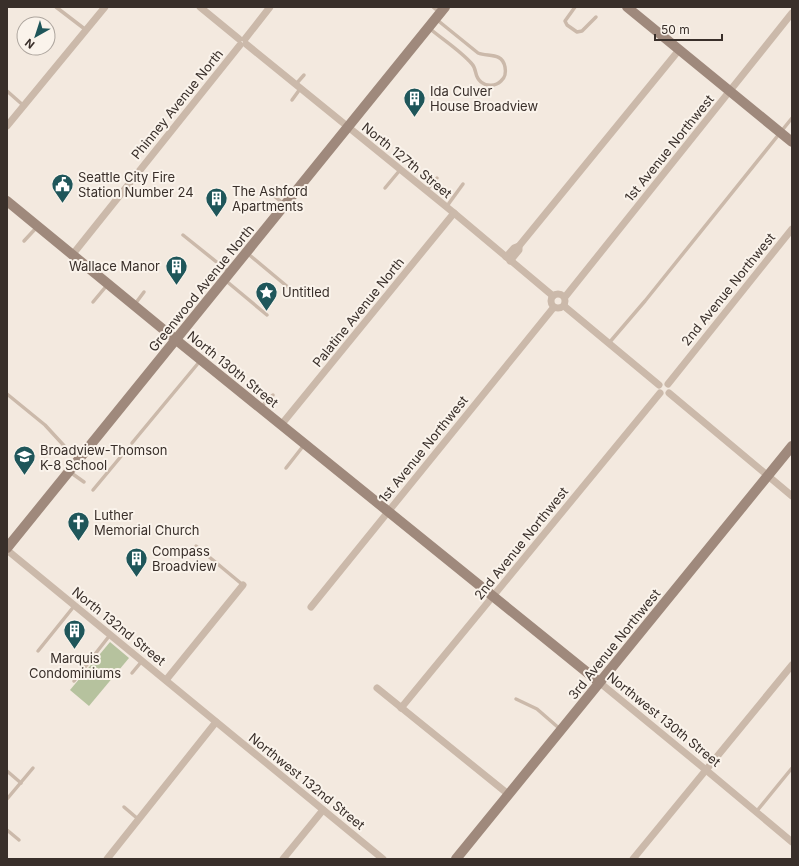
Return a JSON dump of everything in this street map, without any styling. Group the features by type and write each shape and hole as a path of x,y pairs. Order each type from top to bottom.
{"street":[{"path":"7,126 106,7"},
{"name":"North 127th Street","path":"200,7 454,213 552,296"},
{"name":"Phinney Avenue North","path":"73,254 270,7"},
{"path":"627,7 792,142"},
{"name":"Greenwood Avenue North","path":"8,545 348,128 428,28 439,11"},
{"name":"1st Avenue Northwest","path":"565,297 792,13"},
{"path":"508,259 514,248 519,246 679,50"},
{"name":"North 130th Street","path":"7,201 260,408 389,511"},
{"name":"Palatine Avenue North","path":"281,425 454,213"},
{"name":"2nd Avenue Northwest","path":"668,384 792,229"},
{"path":"559,293 565,297 566,302 564,306 559,308 554,306 551,301 552,296 559,293"},
{"name":"1st Avenue Northwest","path":"311,607 554,306"},
{"path":"564,306 659,385"},
{"path":"659,385 664,382 668,384 670,387 669,393"},
{"path":"659,385 658,389 660,394 665,395 669,393"},
{"path":"669,393 792,496"},
{"name":"2nd Avenue Northwest","path":"401,708 660,394"},
{"name":"3rd Avenue Northwest","path":"456,859 792,446"},
{"name":"Northwest 130th Street","path":"389,511 792,842"},
{"name":"North 132nd Street","path":"8,545 75,606 216,722"},
{"path":"166,680 243,585"},
{"path":"633,859 792,665"},
{"path":"377,688 508,794"},
{"path":"107,859 216,722"},
{"name":"Northwest 132nd Street","path":"216,722 383,859"},
{"path":"283,859 323,810"}],"lane":[{"path":"56,7 86,30"},
{"path":"575,7 565,21 567,25 577,32 582,31 596,17"},
{"path":"428,28 470,62 481,82 493,85 497,84 504,78 505,65 500,58 478,53 439,11"},
{"path":"292,100 304,75"},
{"path":"7,91 24,106"},
{"path":"609,343 645,301 792,118"},
{"path":"385,188 400,170"},
{"path":"426,191 437,178"},
{"path":"446,207 463,184"},
{"path":"264,188 285,205"},
{"path":"24,241 38,226"},
{"path":"183,235 267,315"},
{"path":"246,253 289,288"},
{"path":"94,302 109,284"},
{"path":"134,305 144,292"},
{"path":"132,443 201,360"},
{"path":"7,394 45,426 68,450 79,459"},
{"path":"260,408 273,395"},
{"path":"286,468 305,444"},
{"path":"94,490 123,454"},
{"path":"69,472 84,482"},
{"path":"196,546 243,585"},
{"path":"38,651 75,606"},
{"path":"74,681 110,635"},
{"path":"132,673 142,661"},
{"path":"516,699 537,709 561,730"},
{"path":"7,799 33,768"},
{"path":"756,812 792,768"},
{"path":"7,772 21,783"},
{"path":"124,807 138,819"},
{"path":"7,830 19,840"}],"green space":[{"path":"110,642 129,658 89,706 70,690"}],"place":[{"name":"Ida Culver House Broadview","path":"415,118"},
{"name":"Seattle City Fire Station Number 24","path":"62,204"},
{"name":"The Ashford Apartments","path":"217,218"},
{"name":"Wallace Manor","path":"176,286"},
{"name":"Untitled","path":"267,312"},
{"name":"Broadview-Thomson K-8 School","path":"25,476"},
{"name":"Luther Memorial Church","path":"78,542"},
{"name":"Compass Broadview","path":"137,578"},
{"name":"Marquis Condominiums","path":"75,650"}]}
